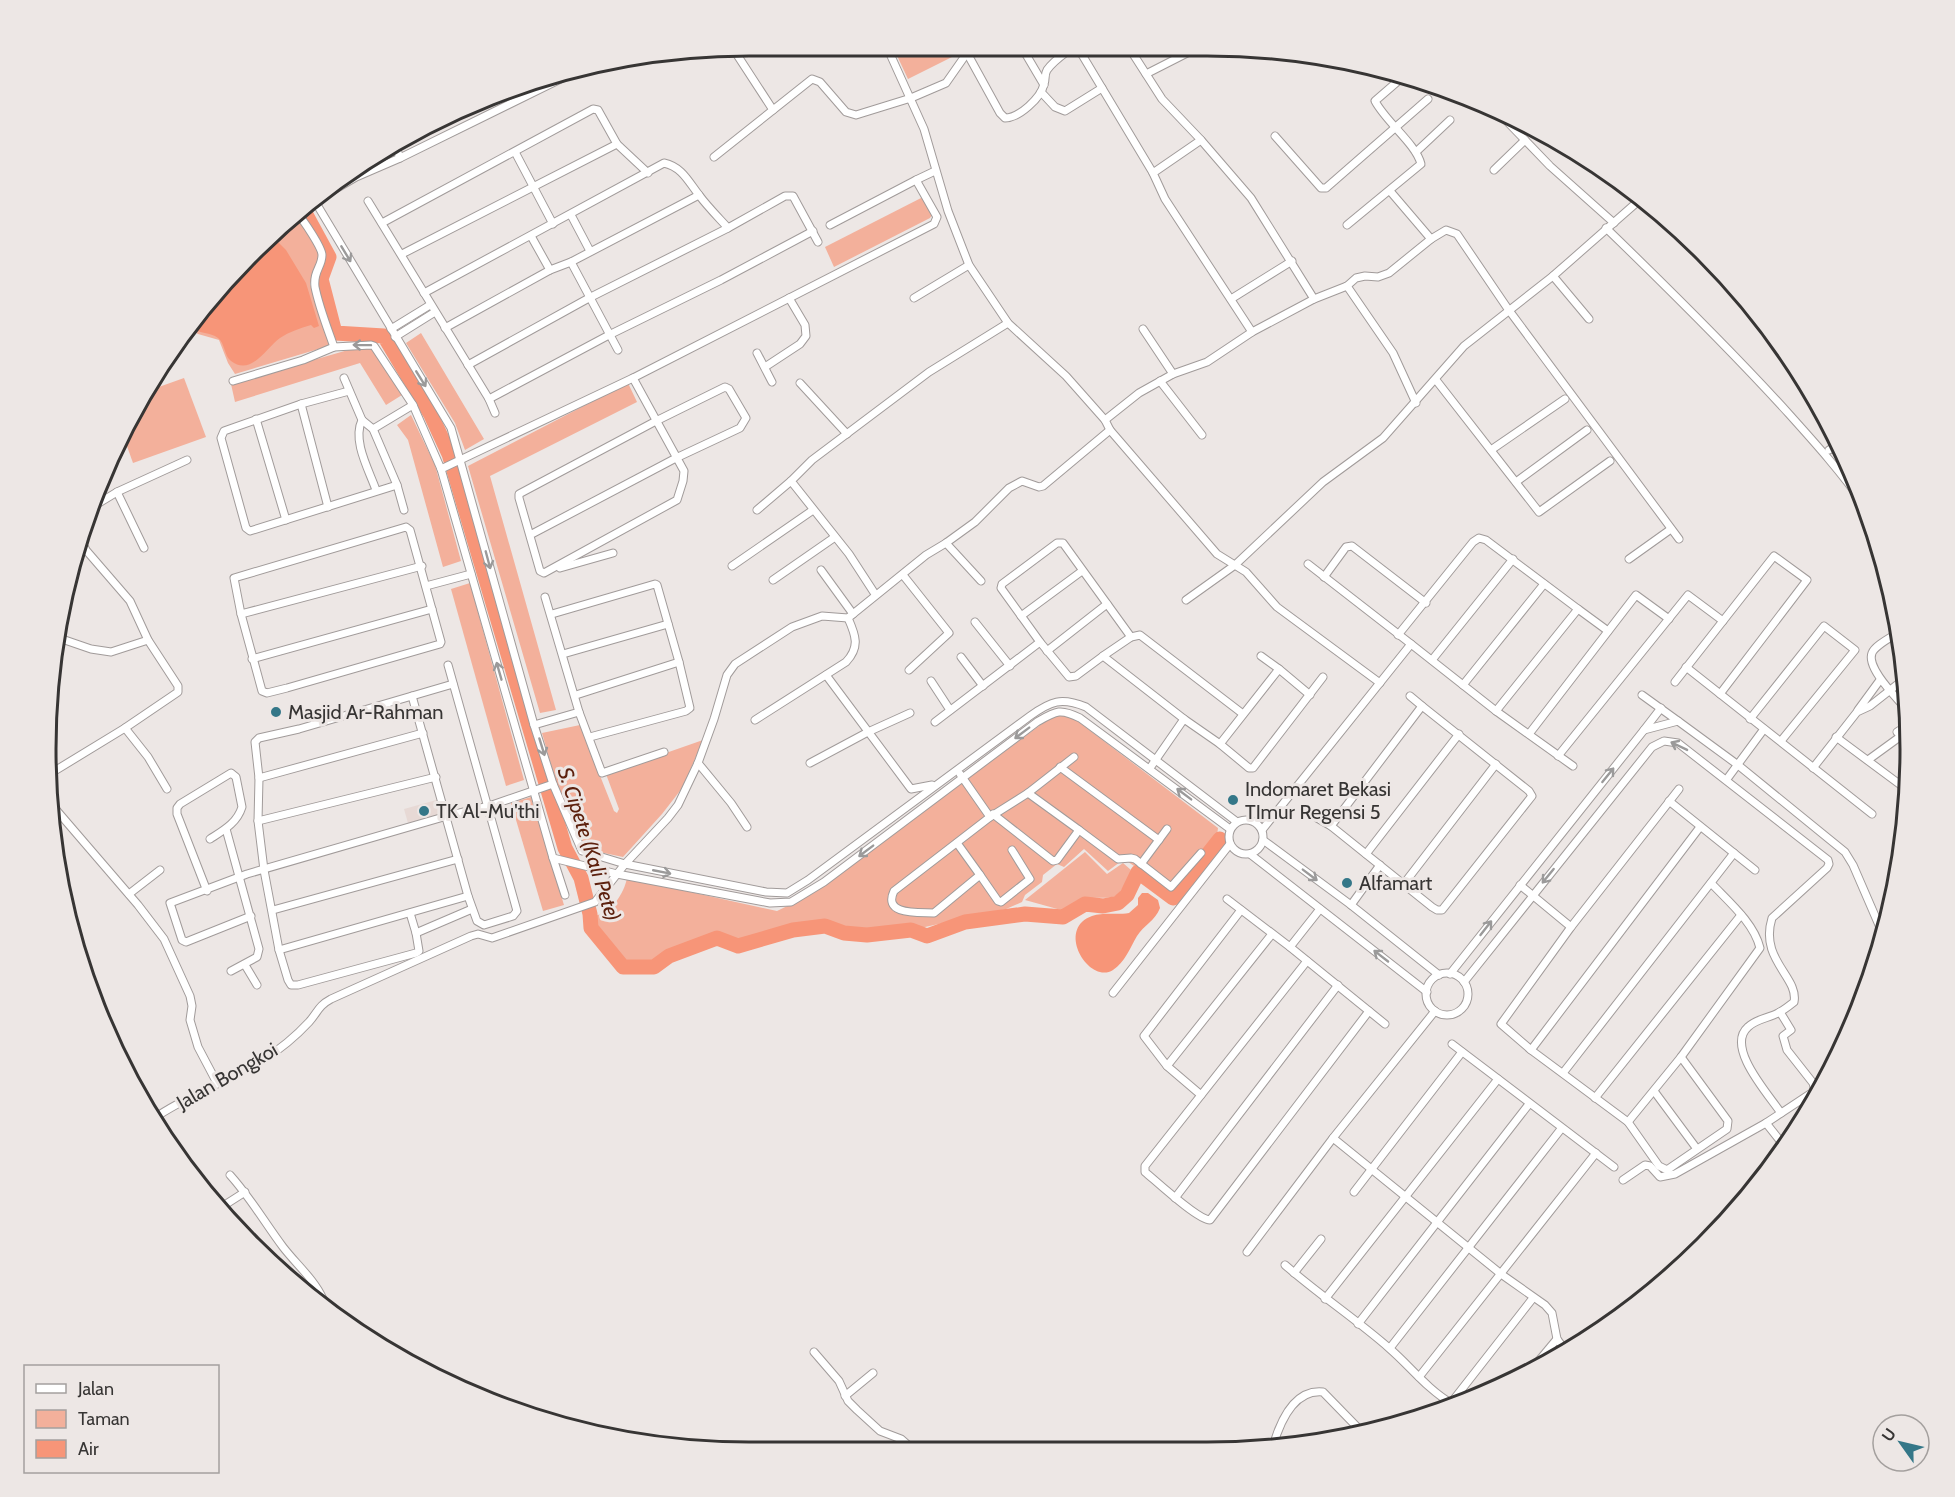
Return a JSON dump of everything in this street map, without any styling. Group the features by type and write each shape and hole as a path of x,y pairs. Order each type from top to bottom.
{"street":[{"path":"738,56 773,110"},
{"path":"891,56 924,129 935,171 969,265 1008,323 1066,375 1105,420 1110,430 1217,554 1246,572 1277,607 1380,683"},
{"path":"714,157 812,79 820,82 846,112 856,115 911,98 946,83 965,56"},
{"path":"969,56 989,95 1005,118 1011,118 1022,111 1042,88 1045,73 1049,67 1063,56"},
{"path":"1026,56 1042,88 1055,107 1065,111 1102,88"},
{"path":"1081,56 1153,173 1165,199 1252,332"},
{"path":"1134,56 1162,99 1251,198 1314,299"},
{"path":"1146,74 1181,56"},
{"path":"1347,225 1422,164 1416,152 1394,128 1375,101 1397,82"},
{"path":"357,177 400,158 547,86"},
{"path":"1275,136 1323,189 1428,99"},
{"path":"382,223 596,108 617,144 648,173"},
{"path":"1416,152 1450,120"},
{"path":"1512,127 1550,166 1614,223"},
{"path":"1153,173 1201,140"},
{"path":"1494,170 1525,140"},
{"path":"402,254 617,144"},
{"path":"397,151 400,158"},
{"path":"515,152 553,224"},
{"path":"424,293 664,163 687,177 699,195 728,228"},
{"path":"830,225 935,171"},
{"path":"443,469 633,378 934,225 937,217 916,180"},
{"path":"1390,191 1431,239"},
{"path":"445,328 550,270 571,262 590,250 699,195"},
{"path":"468,365 589,298 728,228 785,196 793,196 818,242"},
{"path":"369,201 489,399 495,413"},
{"path":"1186,600 1235,565 1323,482 1383,438 1464,346 1508,309 1553,276 1634,204"},
{"path":"318,206 451,428 551,785 582,851 625,864 766,892 787,893 808,880 1043,706 1065,700 1086,707 1237,822"},
{"path":"571,215 590,250"},
{"path":"301,220 322,256 314,275 314,282 334,347"},
{"path":"1606,228 1711,330 1833,463 1846,481"},
{"path":"1105,420 1139,393 1173,374 1207,362 1252,332 1314,299 1347,286 1356,278 1378,277 1389,273 1431,239 1446,230 1457,234 1508,309 1679,539"},
{"path":"489,399 813,231"},
{"path":"531,236 550,270"},
{"path":"1231,299 1292,261"},
{"path":"571,262 618,350"},
{"path":"915,298 969,265"},
{"path":"1553,276 1590,319"},
{"path":"1347,286 1394,353 1416,403"},
{"path":"765,367 800,344 806,336 805,325 789,298"},
{"path":"391,328 430,304"},
{"path":"395,338 435,312"},
{"path":"757,510 812,460 929,372 1008,323"},
{"path":"1143,329 1173,374"},
{"path":"233,381 303,360 334,347 374,346 413,405 443,469 471,574 536,789 564,896"},
{"path":"757,353 772,382"},
{"path":"344,378 362,420 373,429 397,484 404,510"},
{"path":"549,571 677,500 684,471 633,378"},
{"path":"1436,380 1539,512 1610,461"},
{"path":"1160,381 1202,435"},
{"path":"800,383 847,434"},
{"path":"530,535 676,458 740,428 746,418 729,389 725,387 656,421 519,494 530,535 540,571 544,573 613,553"},
{"path":"349,391 226,428 221,438 246,528 250,531 397,484"},
{"path":"1491,450 1565,399"},
{"path":"302,404 328,507"},
{"path":"373,429 413,405"},
{"path":"256,419 286,520"},
{"path":"362,420 359,428 360,442 376,490"},
{"path":"617,874 673,811 687,787 714,719 727,675 735,664 792,627 822,615 850,616 927,555 975,522 1018,481 1039,488 1043,486 1110,430"},
{"path":"1516,482 1587,430"},
{"path":"101,502 187,460"},
{"path":"791,481 876,594"},
{"path":"117,492 144,548"},
{"path":"732,566 813,510"},
{"path":"406,527 410,530 422,566 440,644 322,678 262,692 233,581 237,577 406,527"},
{"path":"1629,559 1671,529"},
{"path":"773,580 835,537"},
{"path":"1398,635 1473,542 1479,538 1486,540 1513,559 1608,631"},
{"path":"946,543 981,581"},
{"path":"1131,637 1063,543 1057,543 1002,584 1001,588 1040,642 1072,678 1131,637 1140,635 1243,714"},
{"path":"1324,577 1346,547 1352,546 1425,603"},
{"path":"56,770 178,692 178,686 148,640 130,601 85,549"},
{"path":"1675,682 1774,556 1807,580 1720,694"},
{"path":"1432,660 1513,559"},
{"path":"1308,564 1496,711 1573,766"},
{"path":"241,614 422,566"},
{"path":"755,720 846,662 856,648 850,616 821,570"},
{"path":"1021,616 1083,572"},
{"path":"426,586 471,574"},
{"path":"903,575 949,633 909,670"},
{"path":"552,614 655,584 668,624 691,705 686,711 590,738"},
{"path":"1463,685 1544,584"},
{"path":"1529,734 1636,595 1668,619"},
{"path":"1558,756 1688,595 1723,621"},
{"path":"545,597 576,695 579,712 602,773 664,752"},
{"path":"1047,651 1107,604"},
{"path":"252,659 432,609"},
{"path":"1496,711 1578,609"},
{"path":"975,622 1010,666"},
{"path":"563,654 668,624"},
{"path":"1750,719 1824,626 1855,650 1781,741"},
{"path":"1891,639 1872,654 1872,660 1880,680 1898,698"},
{"path":"64,640 91,649 111,652 148,640"},
{"path":"934,722 1040,642"},
{"path":"1262,830 1411,644"},
{"path":"1103,656 1249,768 1253,768 1323,677"},
{"path":"1261,656 1310,695"},
{"path":"961,657 983,686"},
{"path":"576,695 679,662"},
{"path":"412,696 477,921 484,925 513,916 517,911 448,665"},
{"path":"1686,667 1872,814"},
{"path":"1220,744 1279,669"},
{"path":"826,675 911,789 938,783"},
{"path":"1813,768 1880,680"},
{"path":"931,681 950,710"},
{"path":"410,913 419,951 416,953 291,985 279,950 273,910 262,870 258,821 259,778 255,742 259,738 299,729 453,684"},
{"path":"1857,712 1870,706 1896,685"},
{"path":"1642,695 1737,766 1845,852 1877,922"},
{"path":"1317,818 1331,826 1432,908 1442,910 1530,800 1532,796 1529,791 1410,696"},
{"path":"1331,826 1422,706"},
{"path":"1450,974 1660,708"},
{"path":"553,858 617,874 771,903 791,902 814,889 1037,722 1061,711 1067,711 1080,718 1230,829"},
{"path":"534,725 579,712"},
{"path":"810,763 910,713"},
{"path":"1150,768 1184,719"},
{"path":"1644,730 1678,721"},
{"path":"125,728 148,758 167,789"},
{"path":"1728,777 1764,729"},
{"path":"259,778 423,733"},
{"path":"1366,854 1459,734"},
{"path":"1836,737 1898,783"},
{"path":"1868,760 1900,737"},
{"path":"1464,982 1530,894 1652,747 1664,741 1678,743 1728,777 1828,860 1827,868 1772,918 1768,928 1773,957 1787,977 1794,1002 1780,1012 1748,1027 1742,1038 1741,1051 1781,1113"},
{"path":"980,875 934,913 903,912 893,905 891,899 894,891 991,816 1028,793 1074,757"},
{"path":"698,763 731,803 747,827"},
{"path":"1403,885 1496,764"},
{"path":"1060,767 1159,840"},
{"path":"957,770 991,816 1053,861 1061,857 1079,830"},
{"path":"207,891 177,814 177,808 231,773 236,777 242,807 238,816 226,829 210,838"},
{"path":"258,821 436,777"},
{"path":"250,916 186,942 183,941 170,903 262,870 489,806 551,785"},
{"path":"1679,789 1571,927 1501,1022 1502,1027 1531,1050 1628,1122 1662,1169 1667,1170 1727,1129 1728,1120 1681,1057"},
{"path":"1028,793 1118,859 1131,858 1171,887 1201,853"},
{"path":"1669,801 1755,870"},
{"path":"59,813 129,894 164,939 190,996 192,1006 190,1020 198,1047 217,1083"},
{"path":"1113,993 1230,844 1230,829 1237,822 1252,820 1262,830 1263,840 1259,849 1250,854"},
{"path":"1531,1050 1700,827"},
{"path":"226,829 243,876 259,954 245,965 231,971"},
{"path":"1141,864 1167,829"},
{"path":"1263,840 1351,905 1439,975"},
{"path":"957,843 998,902 1030,877 1012,850"},
{"path":"1230,844 1236,851 1250,854 1427,992"},
{"path":"1563,1073 1734,854"},
{"path":"273,910 458,859"},
{"path":"1351,905 1380,865"},
{"path":"129,894 160,870"},
{"name":"Jalan Bongkoi","path":"160,1115 264,1060 299,1032 318,1007 325,1003 471,936 478,934 492,938 584,908 595,902 617,874"},
{"path":"808,880 814,889"},
{"path":"1628,1122 1681,1057 1760,948 1759,940 1741,915 1712,883"},
{"path":"1521,886 1571,927"},
{"path":"279,950 468,896"},
{"path":"1227,899 1385,1024"},
{"path":"416,933 472,909"},
{"path":"1290,947 1320,909"},
{"path":"1201,1095 1167,1065 1144,1038 1144,1034 1241,910"},
{"path":"1595,1098 1741,915"},
{"path":"1167,1065 1272,934"},
{"path":"1307,961 1145,1166 1145,1172 1175,1198 1203,1218 1210,1220 1368,1011"},
{"path":"245,965 257,985"},
{"path":"1450,974 1464,982 1468,991 1464,1007 1450,1015 1435,1011 1428,1002 1427,992 1431,982 1439,975 1450,974"},
{"path":"1175,1198 1338,985"},
{"path":"1247,1252 1333,1138 1435,1011"},
{"path":"1780,1012 1791,1030 1783,1036 1787,1050 1813,1083"},
{"path":"1452,1044 1614,1167"},
{"path":"1354,1192 1462,1052"},
{"path":"1324,1299 1498,1079"},
{"path":"1654,1091 1697,1149"},
{"path":"1623,1180 1645,1164 1660,1177 1675,1174 1766,1123 1806,1097"},
{"path":"1358,1324 1529,1104"},
{"path":"1766,1123 1779,1139"},
{"path":"1390,1348 1562,1129"},
{"path":"1333,1138 1501,1274 1550,1310 1557,1339 1561,1344"},
{"path":"1419,1377 1596,1153"},
{"path":"230,1175 320,1293"},
{"path":"226,1204 245,1192"},
{"path":"1294,1273 1321,1239"},
{"path":"1284,1265 1324,1299 1390,1348 1445,1399"},
{"path":"1459,1394 1533,1298"},
{"path":"1545,1353 1557,1339"},
{"path":"814,1352 839,1381 852,1406 880,1431 904,1442"},
{"path":"846,1396 873,1372"},
{"path":"1275,1438 1278,1428 1290,1409 1306,1393 1315,1391 1323,1392 1355,1425"}],"shaded area":[{"name":"TK Al-Mu'thi","path":"440,799 444,813 408,823 404,809"}],"green space":[{"path":"897,56 954,56 908,79"},
{"path":"923,197 932,215 930,218 834,267 825,247"},
{"path":"301,220 320,256 310,284 332,345 235,374 219,340 195,332 227,292 258,258"},
{"path":"421,333 484,439 465,450 455,423 406,343"},
{"path":"371,348 375,350 402,395 386,405 360,363 235,402 231,384 348,350"},
{"path":"184,378 206,437 133,463 126,444 157,388"},
{"path":"628,383 637,402 490,476 556,710 540,713 468,466"},
{"path":"411,415 435,465 461,561 443,567 408,440 397,425"},
{"path":"470,583 524,780 506,786 451,589"},
{"path":"1057,714 1071,716 1218,828 1217,836 1171,892 1124,859 1108,871 1084,849 1064,867 1057,864 1043,875 1042,882 1025,895 1022,902 1006,909 925,927 852,931 824,923 782,929 740,943 716,935 666,952 652,963 624,964 593,926 594,916 606,911 616,902 627,878 777,911 812,894"},
{"path":"580,725 614,811 617,813 619,809 606,774 703,740 683,787 623,857 585,849 560,797 542,733"},
{"path":"531,797 564,905 543,911 511,803"},
{"path":"1085,852 1107,874 1123,863 1131,870 1122,890 1117,895 1108,898 1079,900 1061,910 1025,900"}],"water":[{"path":"276,241 286,250 306,283 319,326 314,328 311,325 287,334 258,359 245,365 238,365 229,359 218,338 198,331 227,292"},
{"path":"1142,893 1148,893 1158,900 1160,908 1158,912 1137,936 1117,967 1104,973 1094,970 1080,954 1076,943 1076,932 1081,923 1096,915 1129,913 1138,905 1138,898"}],"waterway":[{"name":"S. Cipete (Kali Pete)","path":"306,215 329,257 321,279 335,333 384,336 431,415 449,454 565,848 581,878 591,928 623,967 654,967 669,956 717,938 738,946 793,930 825,926 844,933 867,935 911,930 927,936 965,922 1025,914 1063,917 1085,904 1103,906 1118,903 1127,895 1138,872 1173,898 1220,839"}],"place":[{"name":"Masjid Ar-Rahman","path":"276,712"},
{"name":"Indomaret Bekasi TImur Regensi 5","path":"1233,800"},
{"name":"TK Al-Mu'thi","path":"424,811"},
{"name":"Alfamart","path":"1347,883"}]}
